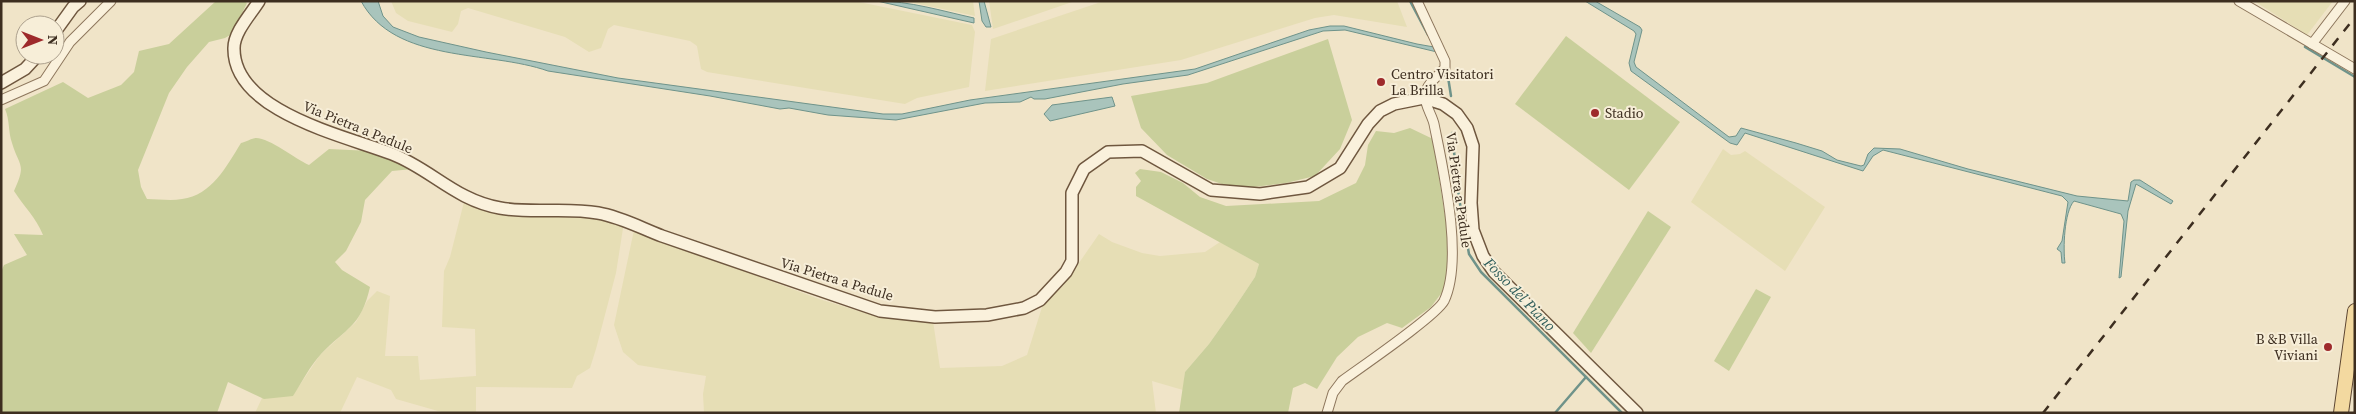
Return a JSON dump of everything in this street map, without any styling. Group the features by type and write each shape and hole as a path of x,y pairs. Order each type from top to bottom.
{"main road":[{"path":"2341,413 2355,311"}],"street":[{"path":"65,18 80,1"},
{"path":"1,100 44,81 70,42 112,1"},
{"name":"Via Pietra a Padule","path":"259,1 253,7 234,46 236,62 256,93 285,113 357,143 393,154 468,199 500,208 598,213 632,222 658,234 880,311 935,317 987,315 1024,308 1040,300 1060,280 1072,260 1072,193 1084,169 1108,152 1142,151 1212,190 1260,194 1308,187 1340,168 1368,124 1380,112 1394,104 1424,98 1442,104 1457,114 1467,128 1473,146 1471,218 1483,256 1494,272 1516,295 1637,413"},
{"path":"1416,1 1445,61 1445,68 1428,85 1424,98"},
{"path":"2239,1 2355,68"},
{"path":"2308,42 2345,1"},
{"path":"1,82 28,65"},
{"name":"Via Pietra a Padule","path":"1327,413 1333,393 1342,381 1427,317 1443,302 1451,278 1454,253 1442,162 1433,120 1424,98"}],"shaded area":[{"path":"391,1 854,1 972,25 975,32 969,87 917,98 905,104 707,72 701,69 697,46 690,41 614,25 608,29 601,48 589,52 565,37 468,8 461,11 458,24 452,32 408,21 396,13"},
{"path":"905,1 973,1 975,16"},
{"path":"989,1 1075,1 993,29"},
{"path":"1104,1 1397,1 1407,27 1334,15 1315,18 1181,60 985,91 991,39"},
{"path":"2254,1 2333,1 2307,35"},
{"path":"1723,149 1731,155 1740,154 1745,151 1825,207 1785,271 1691,202"},
{"path":"465,198 500,208 598,213 624,222 616,273 596,349 590,368 577,376 572,388 476,387 476,413 445,413 396,399 391,390 357,377 340,413 255,413 262,398 293,395 320,355 356,322 367,301 377,291 390,296 385,356 418,356 420,380 476,376 475,329 442,327 444,271 450,257"},
{"path":"634,230 819,299 875,316 933,321 940,368 1002,366 1027,355 1043,304 1063,286 1099,234 1112,242 1142,253 1160,256 1205,252 1220,242 1259,264 1255,277 1233,310 1209,344 1185,372 1183,390 1152,381 1156,413 704,413 703,394 706,376 638,365 623,352 614,325"}],"green space":[{"path":"216,1 244,1 247,3 232,34 209,42 187,67 169,93 138,170 141,187 147,199 173,200 193,196 210,186 224,170 241,143 256,138 268,141 309,165 329,149 371,151 413,169 392,171 365,200 361,222 346,251 335,262 342,270 370,287 362,311 352,326 317,359 293,396 264,399 228,382 217,413 1,413 1,272 4,265 27,255 14,234 43,235 33,217 14,191 21,166 11,139 5,109 63,82 88,98 121,85 134,72 139,51 169,44"},
{"path":"1566,36 1680,122 1629,190 1515,104"},
{"path":"1328,39 1352,120 1340,149 1315,176 1286,183 1237,189 1207,179 1167,155 1141,128 1131,96 1207,83"},
{"path":"1410,128 1433,139 1452,261 1443,291 1431,307 1402,328 1387,323 1358,337 1337,357 1317,389 1305,383 1293,388 1288,413 1179,413 1185,372 1209,344 1233,310 1255,277 1259,264 1136,196 1136,187 1141,181 1135,173 1140,169 1161,172 1183,183 1200,197 1226,206 1319,201 1356,183 1365,165 1368,145 1376,131 1394,133"},
{"path":"1648,211 1671,227 1591,353 1573,333"},
{"path":"1756,289 1771,297 1729,371 1714,361"}],"water":[{"path":"361,1 378,1 383,16 393,27 419,37 486,52 618,78 883,114 902,114 970,100 1195,69 1309,30 1330,26 1344,26 1434,47 1437,52 1345,30 1323,31 1188,75 1123,84 1045,99 1034,99 1031,97 1020,102 985,103 896,120 828,115 789,108 780,109 445,52 396,36 376,21"},
{"path":"877,1 914,5 974,18 974,23"},
{"path":"979,1 984,1 991,27 986,27 982,21"},
{"path":"1585,1 1595,1 1640,27 1642,30 1634,62 1636,67 1729,137 1736,136 1741,128 1822,151 1837,160 1861,166 1864,165 1868,154 1874,148 1900,149 1968,169 2077,196 2128,201 2131,182 2140,180 2173,201 2171,204 2136,184 2128,211 2121,277 2119,278 2124,221 2121,214 2074,201 2066,222 2064,240 2065,263 2062,263 2061,252 2057,249 2062,241 2068,202 2062,196 1883,150 1873,156 1863,171 1745,133 1737,145 1730,143 1631,71 1629,63 1636,34"},
{"path":"1112,97 1115,106 1050,121 1044,114 1052,105"}],"waterway":[{"name":"Fosso del Piano","path":"1410,1 1428,35"},
{"path":"2307,44 2305,47 2355,77"},
{"name":"Fosso del Piano","path":"1448,77 1451,96"},
{"name":"Fosso del Piano","path":"1452,133 1459,198 1469,254 1481,272 1622,413"},
{"path":"1555,413 1586,377"}],"railway":[{"path":"2043,413 2355,17"}],"place":[{"name":"Centro Visitatori La Brilla","path":"1381,82"},
{"name":"Stadio","path":"1595,113"},
{"name":"B &B Villa Viviani","path":"2328,347"}]}
